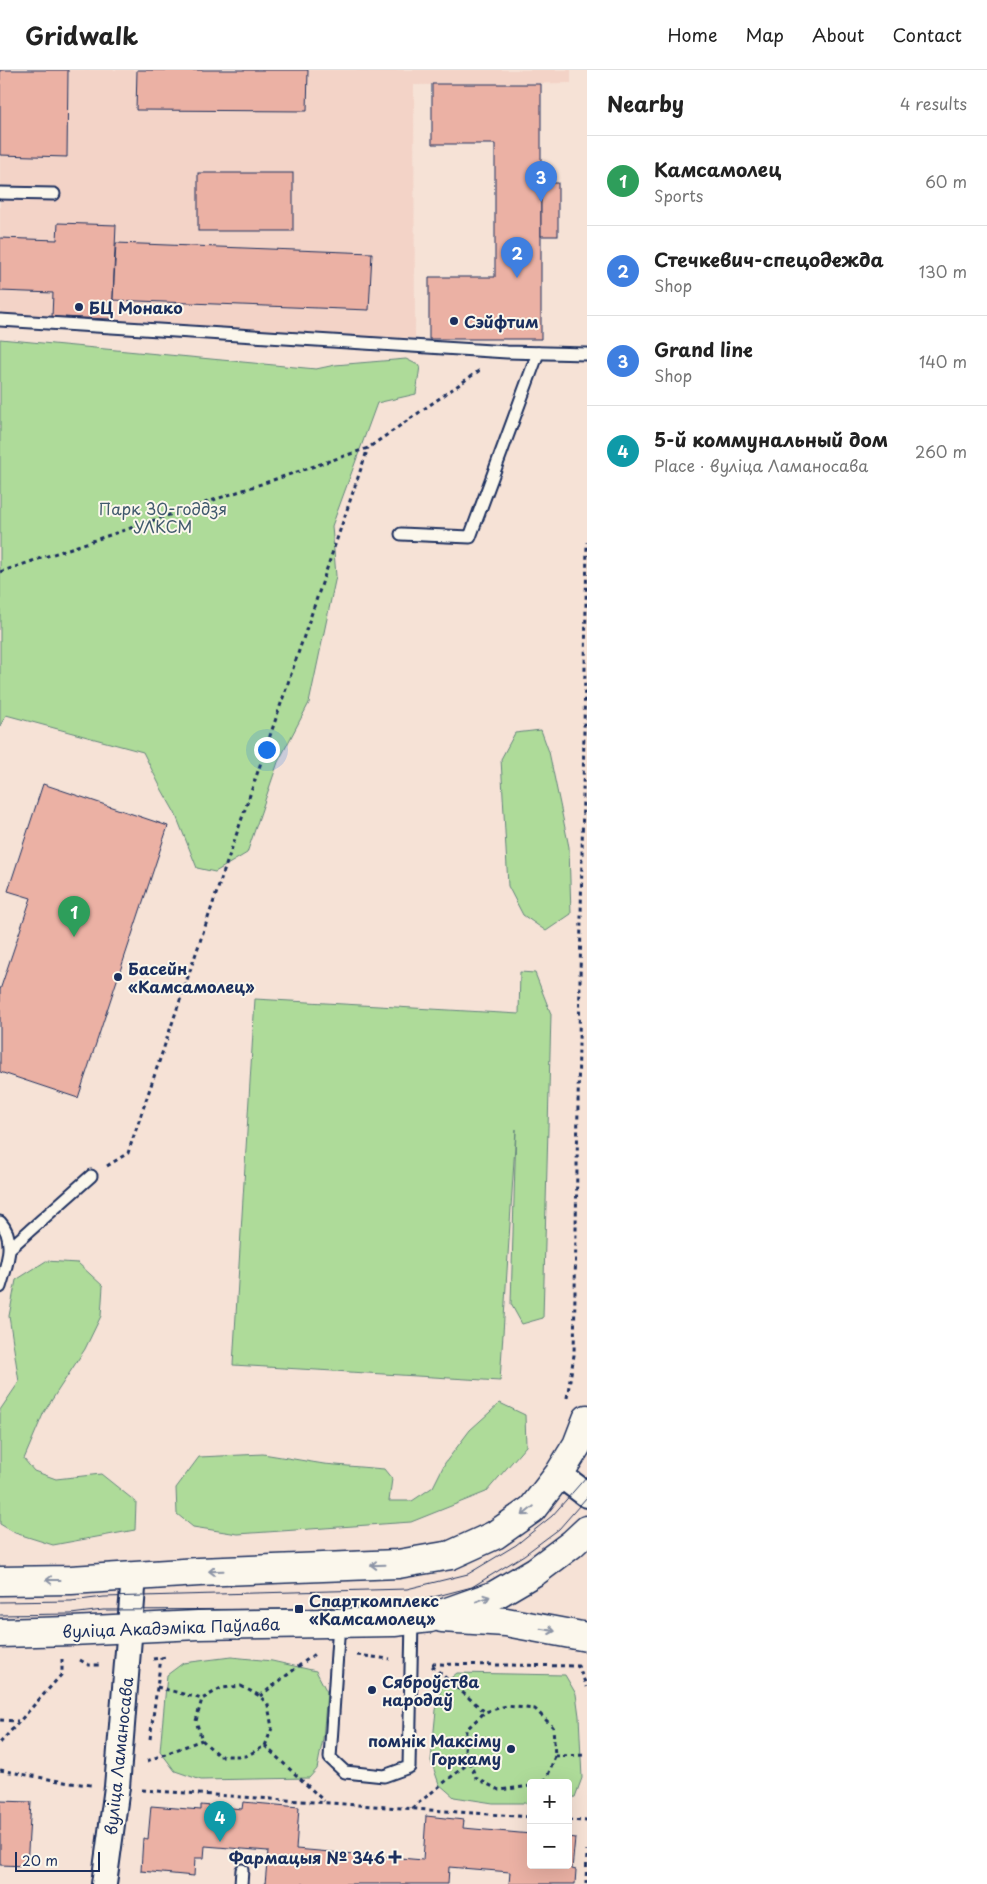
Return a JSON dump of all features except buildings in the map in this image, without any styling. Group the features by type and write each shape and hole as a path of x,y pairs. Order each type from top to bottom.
{"main road":[{"path":"0,1581 71,1580 398,1564 451,1555 495,1535 532,1509 559,1474 577,1445 587,1419"},
{"name":"вуліца Акадэміка Паўлава","path":"0,1633 198,1624 339,1623 421,1619 494,1595 536,1571 587,1530"},
{"path":"421,1619 506,1622 587,1637"}],"street":[{"path":"559,1474 587,1495"},
{"name":"вуліца Ламаносава","path":"104,1884 117,1787 134,1576"}],"lane":[{"path":"0,193 54,194"},
{"path":"0,320 507,352 587,354"},
{"path":"401,534 470,537 538,353"},
{"path":"10,1248 91,1176"},
{"path":"0,1222 5,1227 10,1248 0,1286"},
{"path":"339,1623 330,1758 345,1772 384,1776 409,1767 411,1662 421,1619"},
{"path":"241,1884 242,1870"}],"path":[{"path":"0,572 368,448 507,352"},
{"path":"91,1176 128,1153 368,448"},
{"path":"567,1401 574,1355 587,542"},
{"path":"260,1696 319,1650 310,1650"},
{"path":"337,1653 411,1662"},
{"path":"53,1658 71,1655"},
{"path":"77,1658 89,1665 128,1664 169,1656"},
{"path":"0,1743 62,1674 62,1658"},
{"path":"485,1712 430,1664 578,1666 587,1687"},
{"path":"241,1686 260,1696 268,1706 272,1728 266,1746 246,1756 220,1756 202,1740 196,1721 202,1699 221,1688 241,1686"},
{"path":"157,1687 202,1699"},
{"path":"527,1787 499,1790 476,1778 465,1750 466,1730 485,1712 506,1706 535,1709 553,1726 555,1756 545,1779"},
{"path":"0,1720 19,1721"},
{"path":"147,1761 202,1740"},
{"path":"266,1746 324,1802"},
{"path":"555,1756 587,1755"},
{"path":"412,1808 470,1762"},
{"path":"0,1770 70,1783 142,1790 527,1817"},
{"path":"572,1820 587,1821"},
{"path":"586,1884 587,1851"}],"shaded area":[{"path":"0,70 571,70 571,83 414,85 415,338 0,322"}],"green space":[{"name":"Парк 30-годдзя УЛКСМ","path":"0,339 316,369 335,365 406,359 420,366 416,394 377,403 332,526 336,576 309,703 278,762 247,853 215,872 197,868 175,813 143,752 6,715 0,726"},
{"path":"541,730 549,752 569,847 571,914 546,931 523,915 508,886 501,759 515,733"},
{"path":"520,972 535,973 551,1014 543,1318 522,1324 511,1304 516,1129 500,1381 233,1365 255,999 519,1014"},
{"path":"46,1261 78,1263 103,1286 101,1316 85,1349 44,1412 24,1459 34,1471 56,1479 101,1474 136,1502 135,1530 53,1545 15,1533 0,1524 0,1410 19,1382 9,1316 16,1280"},
{"path":"500,1403 525,1415 526,1446 486,1492 411,1522 238,1534 193,1527 177,1514 176,1488 199,1457 263,1454 324,1464 384,1469 392,1479 389,1501 412,1501 433,1487 445,1463 470,1430"},
{"path":"231,1657 272,1661 316,1671 327,1692 323,1739 317,1769 309,1778 201,1780 175,1771 160,1751 167,1675 183,1663"},
{"path":"457,1673 565,1675 576,1694 579,1716 582,1778 575,1797 572,1798 572,1779 527,1779 527,1803 493,1803 454,1797 439,1784 431,1761 436,1710 442,1685"}],"tram line":[{"path":"0,1602 71,1601 104,1597 407,1589 468,1574 516,1545 552,1516 587,1476"},
{"path":"0,1615 71,1614 103,1610 299,1609 407,1604 472,1587 524,1555 559,1529 587,1497"}],"place":[{"name":"Grand line","path":"541,202"},
{"name":"Стечкевич-спецодежда","path":"517,278"},
{"name":"БЦ Монако","path":"79,307"},
{"name":"Сэйфтим","path":"454,321"},
{"name":"Камсамолец","path":"74,937"},
{"name":"Басейн «Камсамолец»","path":"118,977"},
{"name":"Спарткомплекс «Камсамолец»","path":"299,1609"},
{"name":"Сяброўства народаў","path":"372,1690"},
{"name":"помнік Максіму Горкаму","path":"511,1749"},
{"name":"5-й коммунальный дом","path":"220,1842"},
{"name":"Фармацыя № 346","path":"395,1857"}]}
